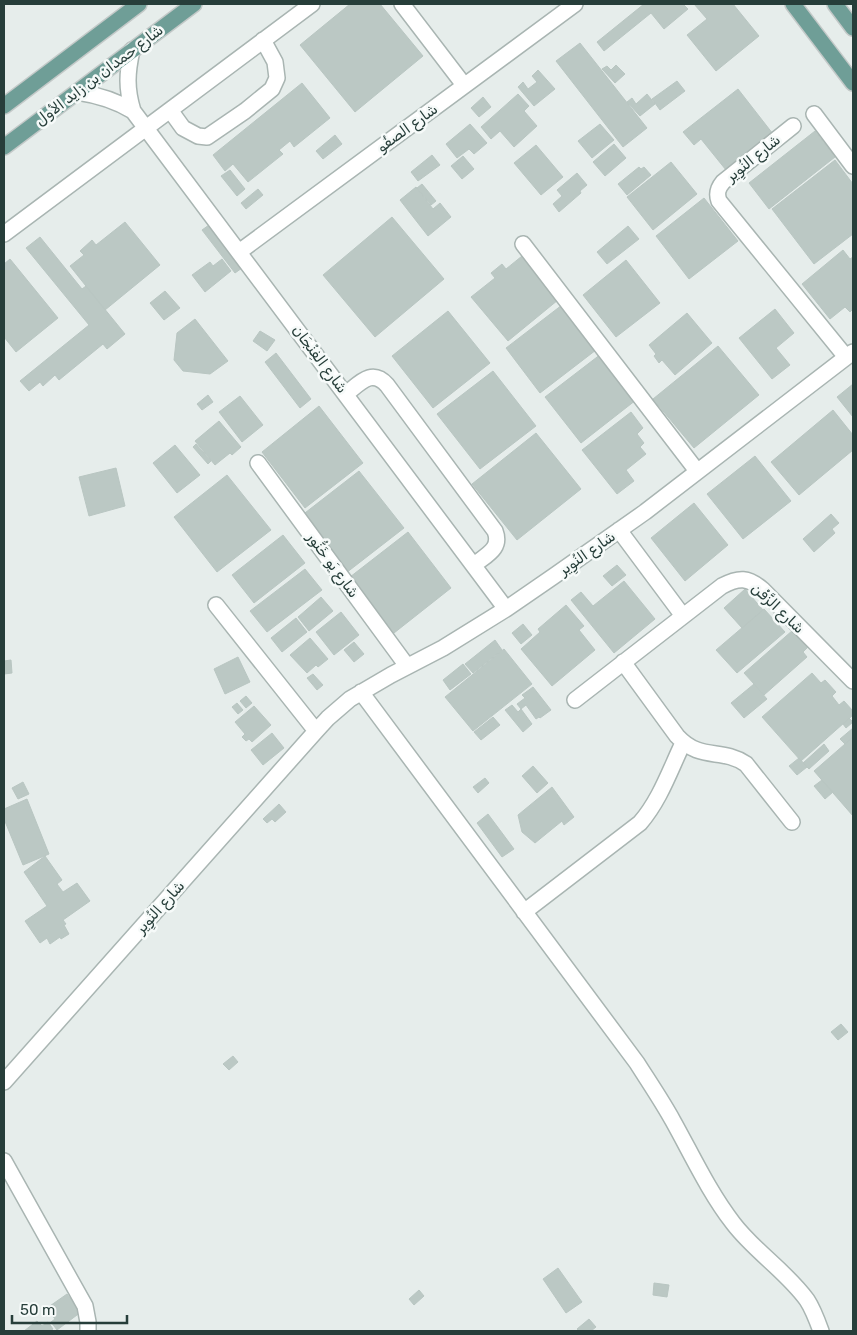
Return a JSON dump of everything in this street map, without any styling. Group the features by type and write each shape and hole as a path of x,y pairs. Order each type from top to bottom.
{"main road":[{"path":"4,106 124,10 139,4"},
{"name":"شارع حمدان بن زايد الأول","path":"4,147 194,4"},
{"path":"793,4 853,83"},
{"path":"835,4 853,28"}],"street":[{"path":"4,234 312,4"},
{"path":"402,4 464,85"},
{"name":"شارع الصفُو","path":"239,252 464,85 557,9 575,4"},
{"path":"170,110 183,128 198,136 207,137 245,110 272,88 277,78 275,62 264,40"},
{"name":"شارع الفِنْجَان","path":"132,50 127,75 127,87 133,111"},
{"name":"شارع الفِنْجَان","path":"77,92 107,98 123,104 133,111 506,608"},
{"path":"814,114 853,166"},
{"name":"شارع النُوِير","path":"4,1082 339,708 361,692 443,648 506,608 619,530 850,355 718,202 717,191 723,182 794,126"},
{"path":"522,244 697,472"},
{"path":"346,394 364,379 371,377 378,377 387,385 497,536 497,543 494,549 474,565"},
{"name":"شارع يَو خَنُّور","path":"258,463 408,666"},
{"path":"619,530 683,616"},
{"name":"شارع الزَّفْن","path":"575,700 722,586 733,580 743,579 755,582 853,681"},
{"path":"216,605 316,732"},
{"path":"623,662 683,743 697,751 731,756 746,764 792,822"},
{"path":"361,692 637,1063 727,1214 742,1234 799,1290 815,1315 821,1331"},
{"path":"524,912 640,823 656,800 683,743"},
{"path":"4,1161 85,1306 88,1331"}],"building":[{"path":"350,4 380,4 423,56 355,112 300,45"},
{"path":"644,4 683,4 688,9 664,29 651,13 604,51 597,42"},
{"path":"694,4 733,4 759,36 716,71 687,35 707,19"},
{"path":"580,43 647,128 623,147 556,61"},
{"path":"616,65 625,74 615,83 602,69 607,66 611,70"},
{"path":"538,70 555,89 534,106 518,87 523,82 528,89 537,82 532,76"},
{"path":"677,81 685,91 660,110 652,99"},
{"path":"302,83 330,118 294,147 290,141 279,150 283,154 248,182 233,164 225,171 213,155"},
{"path":"738,89 773,134 726,170 701,139 694,145 683,132"},
{"path":"518,94 529,106 524,111 537,126 514,147 500,131 491,139 481,127"},
{"path":"647,94 655,104 640,116 627,102 632,98 636,104"},
{"path":"483,97 491,107 479,117 471,108"},
{"path":"470,124 487,143 474,154 469,149 457,158 446,144"},
{"path":"600,124 614,140 592,158 578,141"},
{"path":"815,131 835,157 769,209 749,183"},
{"path":"335,135 342,144 323,159 316,151"},
{"path":"614,144 626,158 605,176 593,162"},
{"path":"536,145 563,177 541,195 514,163"},
{"path":"432,155 440,165 418,181 411,172"},
{"path":"463,156 474,169 462,179 451,166"},
{"path":"835,160 853,184 853,234 814,264 772,209"},
{"path":"671,162 697,194 653,230 627,197"},
{"path":"639,167 641,169 644,167 651,175 627,195 618,184"},
{"path":"230,170 245,189 237,196 221,176"},
{"path":"577,173 587,185 580,191 581,193 559,212 553,204 562,196 557,190"},
{"path":"422,184 436,201 431,205 417,188"},
{"path":"416,187 433,209 440,203 451,217 428,236 400,200"},
{"path":"258,189 263,195 246,209 241,203"},
{"path":"704,198 738,241 689,279 656,236"},
{"path":"392,217 444,279 375,337 323,275"},
{"path":"125,222 160,265 105,310 70,266 84,255 80,251 92,240 96,245"},
{"path":"209,225 242,268 235,273 202,230"},
{"path":"628,226 639,239 607,264 597,252"},
{"path":"40,237 82,289 86,286 125,334 107,349 103,344 59,380 55,375 43,386 40,382 29,391 20,381 89,325 26,248"},
{"path":"843,250 850,259 853,257 853,309 850,312 845,307 830,319 802,284"},
{"path":"522,256 558,300 508,341 471,297 495,278 491,273 502,264 506,269"},
{"path":"10,259 58,318 16,352 4,337 4,264"},
{"path":"222,259 231,271 205,292 192,275 210,262 213,266"},
{"path":"626,260 660,303 616,337 583,295"},
{"path":"165,291 180,308 164,320 150,303"},
{"path":"562,305 596,350 540,393 506,348"},
{"path":"775,309 794,333 776,348 790,365 772,379 739,338"},
{"path":"448,311 490,363 433,408 392,356"},
{"path":"687,313 712,343 675,375 662,360 659,363 654,356 656,354 649,345"},
{"path":"195,319 228,361 210,374 183,371 174,360 177,333"},
{"path":"260,331 275,340 267,351 253,341"},
{"path":"718,346 759,395 694,448 653,399"},
{"path":"276,353 311,399 300,408 265,362"},
{"path":"601,354 636,400 581,443 545,397"},
{"path":"493,371 536,426 480,469 437,414"},
{"path":"853,384 853,417 837,397"},
{"path":"208,395 213,402 202,410 197,404"},
{"path":"240,396 263,425 242,442 219,412"},
{"path":"319,406 363,463 305,508 262,452"},
{"path":"833,410 853,435 853,450 799,495 771,462"},
{"path":"631,412 643,428 637,434 644,443 640,447 646,454 626,470 634,481 617,494 582,450"},
{"path":"219,421 241,447 215,465 195,441"},
{"path":"536,433 581,489 517,540 472,484"},
{"path":"196,444 211,461 208,464 193,447"},
{"path":"175,445 200,475 177,493 153,463"},
{"path":"755,456 791,501 743,539 707,494"},
{"path":"116,468 125,506 89,516 79,477"},
{"path":"359,471 404,528 346,573 301,516"},
{"path":"227,475 271,530 217,572 174,517"},
{"path":"694,503 728,545 685,581 651,538"},
{"path":"831,514 839,523 832,529 835,533 814,552 803,539"},
{"path":"408,532 451,588 394,633 350,577"},
{"path":"283,535 305,563 254,603 232,575"},
{"path":"617,565 626,575 612,586 603,576"},
{"path":"305,569 322,590 267,632 250,611"},
{"path":"624,581 655,619 614,653 571,600 581,592 593,606"},
{"path":"745,589 763,610 742,628 724,608"},
{"path":"321,597 333,611 309,631 298,617"},
{"path":"566,605 584,626 579,630 595,650 552,686 521,649 540,632 538,629"},
{"path":"764,609 785,632 737,673 716,650"},
{"path":"341,612 359,635 334,655 316,632"},
{"path":"296,618 307,632 282,652 271,638"},
{"path":"523,624 532,635 521,644 512,633"},
{"path":"793,630 808,647 803,652 807,657 764,695 744,673"},
{"path":"310,638 328,659 318,667 316,665 307,673 290,655"},
{"path":"495,640 502,650 473,673 465,664"},
{"path":"354,642 364,654 354,662 344,650"},
{"path":"504,649 532,684 473,731 445,697"},
{"path":"238,657 250,682 225,694 214,669"},
{"path":"11,660 12,673 4,674 4,661"},
{"path":"463,664 471,674 450,690 443,680"},
{"path":"812,673 821,683 825,680 836,692 832,696 839,705 844,701 853,711 853,715 801,761 762,717"},
{"path":"313,674 323,685 317,690 307,678"},
{"path":"754,684 767,699 744,718 731,703"},
{"path":"533,687 551,710 536,719 526,705 521,709 517,704 525,698 522,695"},
{"path":"246,696 252,703 246,708 240,701"},
{"path":"237,703 243,710 238,714 232,707"},
{"path":"512,705 518,712 521,709 532,724 523,732 505,710"},
{"path":"254,706 271,725 252,742 249,739 246,741 242,737 245,734 235,722"},
{"path":"493,717 500,725 481,740 474,732"},
{"path":"849,718 853,722 846,728 843,724"},
{"path":"853,728 853,737 845,744 840,739"},
{"path":"272,733 284,748 263,765 251,750"},
{"path":"853,737 853,816 814,771"},
{"path":"824,744 829,751 809,769 803,763"},
{"path":"799,758 807,767 797,775 789,766"},
{"path":"533,766 548,783 537,793 522,776"},
{"path":"485,778 489,783 478,793 473,787"},
{"path":"822,780 833,792 825,799 814,786"},
{"path":"23,782 29,794 18,799 12,788"},
{"path":"552,787 574,817 564,825 562,821 535,843 522,832 518,815"},
{"path":"27,799 49,854 23,865 4,819 4,809"},
{"path":"279,804 286,812 275,822 272,819 267,823 263,819"},
{"path":"488,814 514,849 502,857 477,823"},
{"path":"45,856 62,880 57,884 63,892 77,883 90,901 63,920 69,934 61,939 60,937 50,944 47,938 40,943 25,921 47,906 24,872"},
{"path":"841,1024 848,1032 838,1040 831,1032"},
{"path":"233,1056 238,1062 229,1070 223,1064"},
{"path":"558,1268 582,1302 566,1313 543,1279"},
{"path":"654,1283 669,1285 667,1297 653,1295"},
{"path":"419,1290 424,1296 414,1305 409,1299"},
{"path":"67,1294 81,1312 57,1330 51,1322 55,1319 47,1308"},
{"path":"589,1319 596,1327 591,1331 579,1331 577,1329"},
{"path":"37,1321 42,1326 48,1322 53,1329 50,1331 24,1331"}]}
